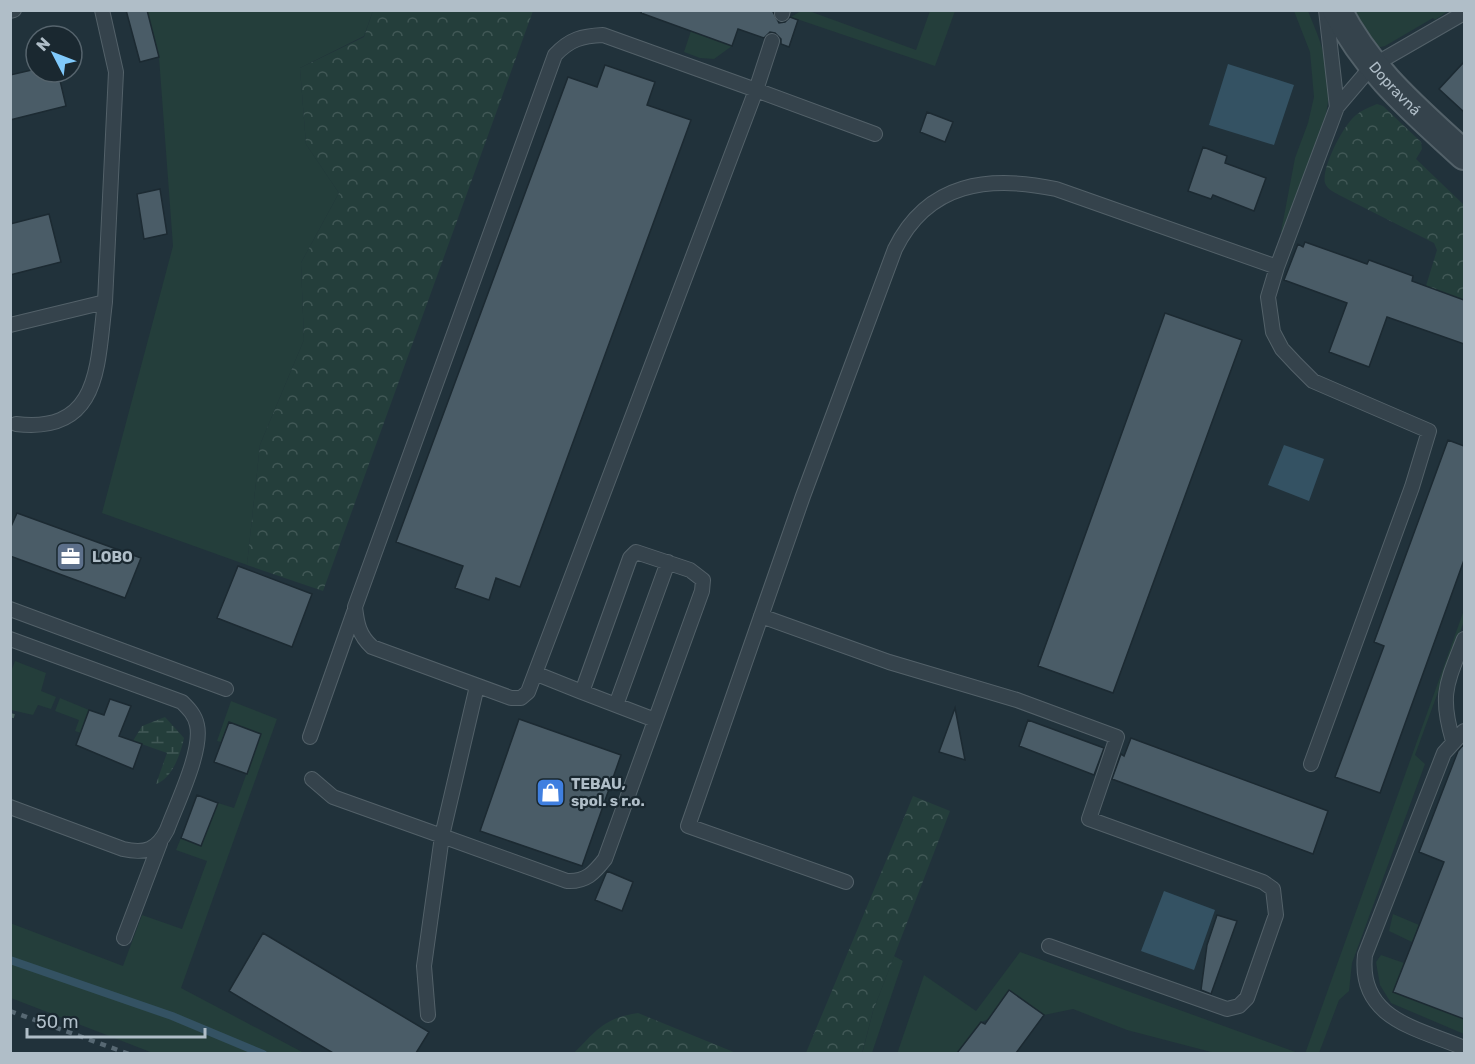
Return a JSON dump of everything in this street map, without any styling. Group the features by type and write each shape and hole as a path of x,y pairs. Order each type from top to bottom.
{"street":[{"name":"Dopravná","path":"1337,10 1355,44 1391,88 1464,155"}],"lane":[{"path":"16,424 36,427 55,424 69,418 82,405 94,380 105,302 116,72 102,10"},
{"path":"1326,10 1337,107"},
{"path":"1311,764 1412,487 1430,431 1313,381 1282,349 1273,332 1268,297 1337,107 1372,66 1464,12"},
{"path":"310,737 555,55 567,42 582,36 603,35 874,134"},
{"path":"355,607 357,626 363,639 372,647 511,698 522,698 532,685 756,90 772,41"},
{"path":"846,882 688,826 760,615 895,249 906,227 918,213 961,189 997,181 1024,182 1067,193 1277,267"},
{"path":"10,325 105,302"},
{"path":"312,779 333,797 567,881 578,882 587,878 605,859 702,591 703,580 699,574 644,553 636,552 630,558 582,692"},
{"path":"616,705 668,562"},
{"path":"10,609 226,689"},
{"path":"760,615 889,662 1017,700 1117,737 1089,819 1263,882 1273,889 1276,901 1276,915 1247,998 1239,1006 1227,1009 1049,946"},
{"path":"10,639 182,702 191,711 197,726 198,743 124,938"},
{"path":"1453,741 1446,718 1444,693 1464,639"},
{"path":"537,674 655,720"},
{"path":"428,1015 424,966 442,836 477,686"},
{"path":"1464,731 1444,753 1365,955 1363,975 1367,990 1394,1019 1464,1048"},
{"path":"10,807 123,849 139,852 151,849 160,843"}],"path":[{"path":"10,715 17,717"}],"green space":[{"path":"147,11 373,11 364,36 300,68 306,144 339,193 301,263 304,340 260,445 247,565 102,513 173,246 159,57"},
{"path":"373,11 533,11 323,591 247,565 260,445 304,340 301,263 339,193 306,144 300,68 364,37"},
{"path":"801,11 809,11 916,50 930,11 955,11 935,66 791,17"},
{"path":"1294,11 1308,11 1325,57 1329,92 1322,133 1285,234 1281,232 1295,158 1308,123 1314,97 1310,52"},
{"path":"1355,11 1448,11 1385,46 1376,48"},
{"path":"691,31 732,46 714,59 700,58 684,52"},
{"path":"1377,104 1383,106 1421,142 1422,149 1416,159 1464,205 1464,300 1426,286 1437,250 1434,243 1339,195 1329,189 1325,183 1326,167 1346,127 1358,113"},
{"path":"1464,610 1464,621 1415,755 1425,764 1352,963 1349,991 1339,1000 1319,1053 1305,1054"},
{"path":"15,661 46,673 41,691 56,697 51,709 38,705 33,715 11,710 11,672"},
{"path":"60,698 89,710 81,733 75,731 79,720 55,711"},
{"path":"231,701 277,719 181,988 304,1053 153,1053 11,998 10,923 123,966 142,915 182,929 207,861 176,850 181,838 201,846 218,803 234,808 261,734 229,722 221,742 217,741"},
{"path":"165,717 184,738 171,771 167,777 156,784 167,753 133,741 142,726"},
{"path":"913,796 950,811 873,1011 862,1053 806,1053"},
{"path":"1393,914 1419,925 1412,942 1389,931"},
{"path":"1020,952 1298,1053 1215,1053 1127,1030 1073,1009 1044,1015 1010,990 989,1019 981,1022 960,1049 960,1053 897,1054 924,975 976,1011"},
{"path":"1381,955 1404,963 1393,992 1464,1019 1464,1034 1391,1003 1380,985 1376,962"},
{"path":"894,956 903,961 872,1053 862,1054 873,1011"},
{"path":"638,1013 736,1053 574,1053 602,1026 617,1018"}],"water":[{"path":"1228,64 1294,85 1274,145 1209,125"},
{"path":"1284,445 1324,459 1309,501 1268,485"},
{"path":"1164,891 1215,910 1194,970 1141,951"}],"building":[{"path":"126,10 147,10 159,57 140,62"},
{"path":"642,10 772,10 779,23 785,22 790,17 798,20 789,47 781,44 781,39 775,33 770,32 764,38 738,29 732,46 641,13"},
{"path":"1464,62 1464,112 1439,89"},
{"path":"605,65 655,82 647,105 691,120 520,587 496,578 489,600 455,588 463,566 396,542 568,77 597,87"},
{"path":"24,72 24,84 61,84 66,106 10,120 10,75"},
{"path":"927,112 953,122 945,142 920,132"},
{"path":"1203,147 1227,156 1225,163 1266,178 1254,211 1213,195 1211,199 1188,191"},
{"path":"160,189 167,234 144,239 137,194"},
{"path":"49,214 61,262 10,275 10,224"},
{"path":"1305,242 1367,264 1369,260 1413,276 1412,281 1464,300 1464,344 1387,317 1369,367 1329,352 1347,303 1284,280 1298,244 1303,247"},
{"path":"1165,313 1242,340 1113,693 1038,666"},
{"path":"1448,440 1464,446 1464,560 1380,793 1335,777 1384,646 1374,642"},
{"path":"17,513 141,558 125,598 10,556 10,529"},
{"path":"238,566 312,594 292,647 217,618"},
{"path":"110,699 131,706 119,736 142,744 133,769 76,745 89,710 104,715"},
{"path":"955,708 965,760 939,752"},
{"path":"519,719 621,755 582,866 480,831"},
{"path":"1028,720 1104,748 1094,775 1019,746"},
{"path":"229,722 261,734 247,774 214,762"},
{"path":"1131,738 1328,811 1313,854 1112,779 1121,754 1124,756"},
{"path":"1464,744 1464,1019 1393,992 1444,862 1419,852 1458,751"},
{"path":"197,795 218,803 201,846 181,838"},
{"path":"607,871 633,882 622,911 595,900"},
{"path":"1217,915 1237,921 1211,994 1201,990 1207,945"},
{"path":"263,933 429,1032 416,1053 333,1053 229,991"},
{"path":"1009,990 1044,1015 1016,1053 957,1053 981,1022 985,1024"}],"waterway":[{"path":"10,960 172,1016 263,1054"}],"railway":[{"path":"10,1011 129,1054"}],"place":[{"name":"LOBO","path":"71,557"},
{"name":"TEBAU, spol. s r.o.","path":"550,793"}]}
